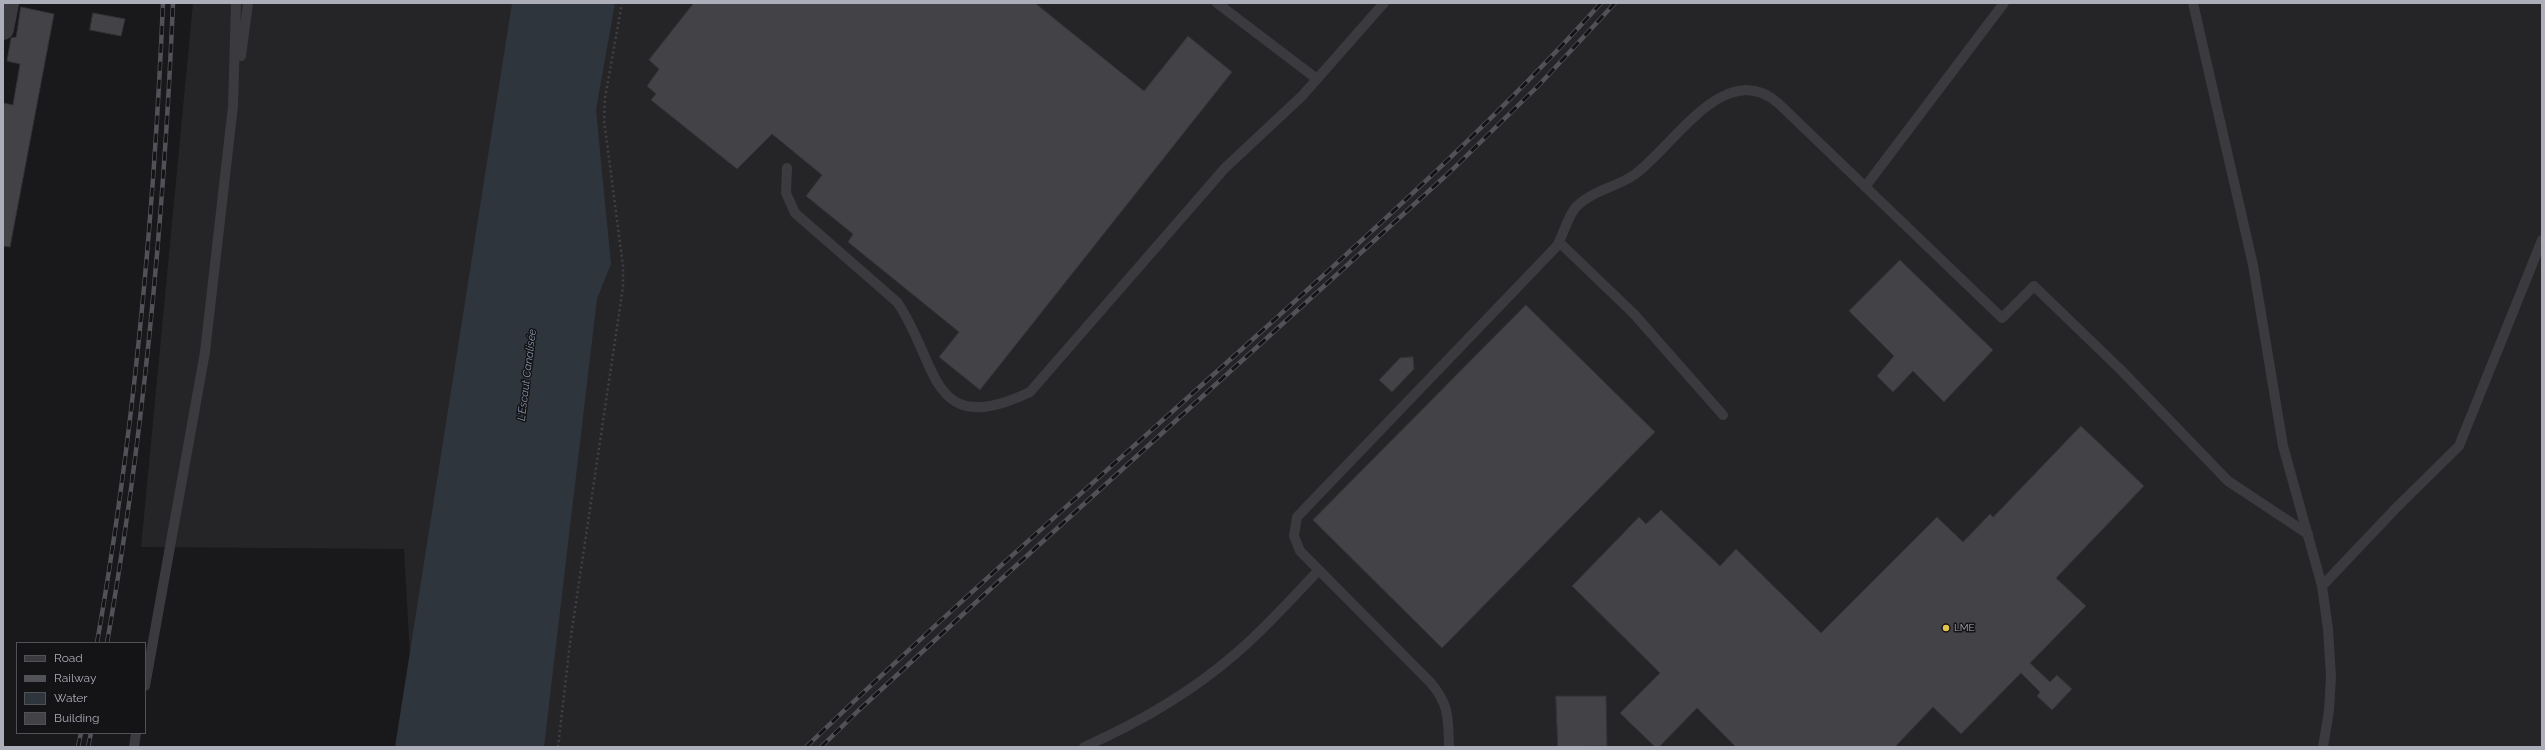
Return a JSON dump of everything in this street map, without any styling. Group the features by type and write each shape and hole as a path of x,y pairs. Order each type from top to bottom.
{"street":[{"path":"3,29 8,3"}],"lane":[{"path":"234,106 236,3"},
{"path":"146,680 205,352 234,106 248,3"},
{"path":"1218,3 1317,79"},
{"path":"788,168 786,193 795,213 897,302 908,319 933,378 944,392 954,402 976,408 1007,404 1030,392 1229,164 1289,109 1384,3"},
{"path":"1865,187 2004,3"},
{"path":"2193,3 2252,258 2281,436 2322,586 2328,629 2331,677 2328,723 2323,747"},
{"path":"1449,747 1448,714 1437,690 1318,571 1300,551 1294,536 1295,522 1301,511 1559,242 1569,218 1583,201 1632,176 1712,103 1737,90 1755,89 1771,96 2002,318 2034,286 2121,370 2228,481 2308,534"},
{"path":"2322,586 2397,507 2459,446 2542,240"},
{"path":"1559,242 1634,314 1723,415"},
{"path":"1084,747 1137,722 1204,679 1246,645 1318,571"},
{"path":"134,747 136,734"}],"path":[{"path":"558,747 570,643 623,287 623,266 604,120 605,98 622,3"}],"shaded area":[{"path":"193,3 2542,3 2542,747 415,747 404,549 141,547"}],"water":[{"name":"L'Escaut Canalisée","path":"512,3 615,3 596,110 611,264 597,299 544,747 395,747"}],"building":[{"path":"694,3 1035,3 1144,91 1188,36 1232,72 980,390 939,357 959,332 848,242 853,234 806,196 822,175 772,134 737,169 651,100 656,94 647,86 659,69 649,60"},
{"path":"21,7 54,14 10,247 3,246 3,103 13,105 20,64 7,61 11,38 16,37"},
{"path":"93,13 125,19 121,36 90,30"},
{"path":"1900,260 1993,350 1944,402 1913,371 1893,392 1877,376 1894,356 1849,311"},
{"path":"1526,305 1655,432 1442,648 1313,520"},
{"path":"1413,357 1414,369 1392,392 1379,380 1400,358"},
{"name":"LME","path":"2081,426 2144,486 2056,578 2086,606 2030,663 2050,682 2057,675 2072,689 2052,710 2037,696 2040,692 2021,673 1961,734 1933,707 1895,747 1736,747 1697,708 1659,747 1655,747 1620,713 1660,673 1572,586 1639,517 1646,524 1661,510 1720,566 1736,549 1821,633 1937,517 1963,542 1990,514 1993,517"},
{"path":"1556,696 1606,696 1607,746 1558,747"}],"railway":[{"path":"97,642 122,484 132,404 148,244 163,3"},
{"path":"107,642 132,484 142,404 158,244 173,3"},
{"path":"806,747 1090,485 1394,211 1520,89 1601,3"},
{"path":"821,747 997,583 1452,170 1539,85 1615,3"},
{"path":"78,747 81,734"},
{"path":"88,747 91,734"}],"place":[{"name":"LME","path":"1946,628"}]}
